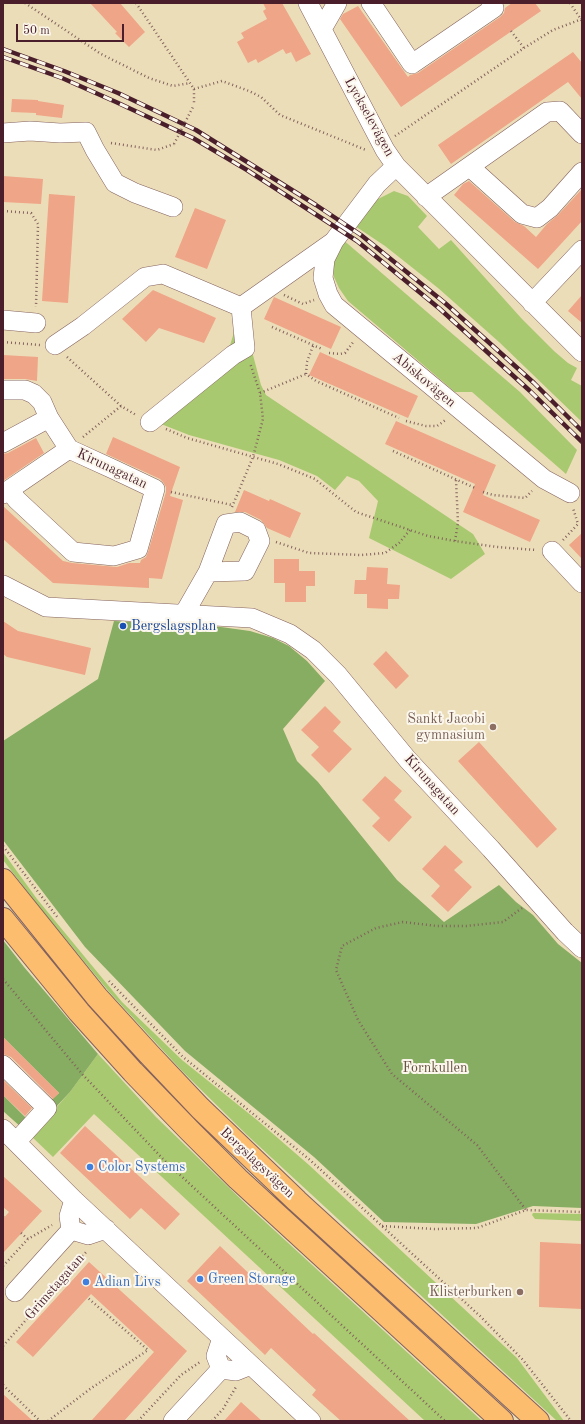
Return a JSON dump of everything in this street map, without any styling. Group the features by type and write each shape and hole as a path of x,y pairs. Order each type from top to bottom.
{"main road":[{"name":"Bergslagsvägen","path":"3,880 97,997 200,1108 297,1201 538,1421"},
{"name":"Bergslagsvägen","path":"3,919 79,1012 133,1072 189,1130 238,1179 502,1421"}],"street":[{"name":"Lyckselevägen","path":"308,3 385,150 396,166 582,352"},
{"path":"322,29 337,3"},
{"path":"371,3 412,64 494,8 491,3"},
{"path":"426,197 547,112 560,111 582,134"},
{"path":"3,133 30,131 60,133 86,132 115,183 135,193 173,207"},
{"name":"Abiskovägen","path":"396,166 377,184 334,241 325,259 323,278 334,306 544,479 570,494"},
{"path":"470,167 522,214 537,218 550,208 582,172"},
{"name":"Abiskovägen","path":"242,307 334,241"},
{"path":"532,303 582,250"},
{"path":"55,345 83,326 145,277 163,274 242,307 245,348 233,355 150,422"},
{"path":"3,320 36,323"},
{"name":"Kirunagatan","path":"3,390 24,390 34,394 42,402 49,418 69,449 155,489 138,549 114,556 73,552 17,500 6,492 69,449"},
{"path":"3,443 49,418"},
{"path":"184,614 208,572 226,524 240,522 256,530 260,541 245,571 208,572"},
{"path":"552,551 582,583"},
{"name":"Kirunagatan","path":"3,585 46,607 252,618 290,634 312,650 338,676 363,704 408,760 565,932 582,948"},
{"path":"3,1065 47,1108 17,1141"},
{"path":"3,1128 74,1200 311,1421"},
{"path":"71,1230 69,1216 74,1200"},
{"path":"71,1230 88,1235 106,1229"},
{"path":"15,1292 71,1230"},
{"path":"221,1369 216,1356 222,1338"},
{"path":"221,1369 236,1371 252,1366"},
{"path":"173,1421 221,1369"}],"path":[{"path":"25,3 101,54 149,78 173,86 190,83"},
{"path":"86,132 110,143 157,150 174,144 194,105 194,90 136,3"},
{"path":"194,90 222,82 249,91 261,97 280,115 366,150 373,157 394,143 394,137 524,48 553,30 581,20 570,3"},
{"path":"511,31 524,48"},
{"path":"3,211 31,213 38,224 36,323"},
{"path":"270,287 288,298 302,304 328,294"},
{"path":"272,327 322,349"},
{"path":"329,353 345,353 364,330"},
{"path":"3,342 55,345 121,406 150,422 187,438 278,464 315,479 356,512 428,536 497,547 552,551 578,524 570,494"},
{"path":"306,374 313,346"},
{"path":"226,524 232,505 253,457 263,419 260,393 245,348"},
{"path":"260,393 306,374"},
{"path":"306,374 316,381 399,418"},
{"path":"69,449 121,406"},
{"path":"406,421 426,426 437,426 460,410"},
{"path":"393,451 475,488"},
{"path":"483,492 493,495 525,498 544,479"},
{"path":"455,541 458,523 456,480"},
{"path":"171,492 232,505"},
{"path":"260,541 273,541 309,553 369,555 385,553 399,543 410,530"},
{"path":"3,846 60,920"},
{"path":"526,1210 477,1146 392,1074 358,1020 336,970 342,946 376,928 403,922 437,926 466,926 503,922 535,898"},
{"path":"105,976 183,1056 310,1160 480,1316 523,1360 571,1421"},
{"path":"3,979 83,1075 165,1161 445,1421"},
{"path":"382,1226 434,1229 477,1228 526,1210 582,1212"},
{"path":"3,1266 28,1238 53,1225"},
{"path":"21,1233 28,1238"},
{"name":"Grimstagatan","path":"3,1346 87,1250"},
{"path":"64,1277 70,1282"},
{"path":"48,1421 90,1389 148,1350 88,1298"},
{"path":"138,1421 181,1375 206,1358 222,1338"},
{"path":"212,1421 223,1409 236,1387 252,1366"},
{"path":"3,1385 40,1421"}],"green space":[{"path":"394,191 408,196 427,216 418,227 439,249 451,240 522,319 554,351 568,363 577,368 571,380 582,386 582,422 499,342 438,288 385,246 355,226 376,200"},
{"path":"341,238 520,392 577,450 566,474 472,392 455,392 348,301 339,288 334,277 332,262"},
{"path":"236,326 250,344 261,385 266,395 473,534 485,554 451,579 369,538 378,501 359,481 347,476 335,490 317,476 279,460 189,435 161,424 227,355"},
{"name":"Fornkullen","path":"114,621 221,627 250,631 273,638 289,646 307,661 325,681 283,729 297,761 318,782 397,880 444,922 499,885 516,902 533,915 558,944 582,963 582,1208 533,1206 476,1224 384,1222 314,1157 185,1051 85,947 3,840 3,741 98,679"},
{"path":"3,852 37,899 122,1002 182,1060 257,1120 309,1165 517,1358 564,1421 557,1421 247,1135 182,1071 110,993 41,909 3,860"},
{"path":"3,940 98,1054 70,1092 55,1108 49,1102 59,1093 3,1037"},
{"path":"98,1054 156,1117 249,1207 482,1421 425,1421 94,1114 53,1157 31,1136 70,1092"},
{"path":"3,1095 30,1122 22,1128 3,1111"},
{"path":"533,1213 582,1214 582,1221 535,1219 532,1215"}],"building":[{"path":"90,3 120,3 145,32 129,47"},
{"path":"263,3 282,3 311,54 296,62 291,52 286,54 283,49 258,63 256,59 248,63 237,42 244,38 241,33 267,19 263,11 266,9"},
{"path":"512,3 535,3 541,11 401,107 340,19 343,14 358,6 408,77 418,73 500,17 504,13 505,8"},
{"path":"573,52 582,63 582,99 568,82 451,164 438,145"},
{"path":"12,99 38,100 64,105 62,118 36,115 36,113 11,112"},
{"path":"3,176 43,179 41,204 3,202"},
{"path":"469,181 515,222 524,226 536,237 582,189 582,221 538,269 454,195 463,184"},
{"path":"49,194 75,196 68,303 42,301"},
{"path":"195,208 226,220 207,269 175,257"},
{"path":"153,290 216,318 204,343 159,328 146,342 122,319"},
{"path":"582,295 582,323 568,311"},
{"path":"274,297 341,327 331,349 264,319"},
{"path":"320,352 418,396 408,418 309,375"},
{"path":"3,355 38,357 37,381 25,379 3,379"},
{"path":"396,421 496,465 483,495 540,520 530,542 463,512 475,484 385,444"},
{"path":"113,437 180,467 170,496 183,500 162,579 149,578 149,588 53,583 3,539 3,506 63,561 117,567 129,563 140,563 141,560 146,557 166,492 166,487 160,479 106,454"},
{"path":"36,438 44,453 3,481 3,454 8,453"},
{"path":"244,490 269,501 270,499 301,513 290,538 267,528 261,520 245,512 235,512"},
{"path":"582,533 582,559 569,545"},
{"path":"274,559 299,559 299,571 315,571 315,586 306,586 306,602 285,602 285,583 274,583"},
{"path":"367,567 388,568 387,584 400,585 399,599 388,599 388,609 367,608 367,594 354,594 355,580 366,580"},
{"path":"3,621 18,631 91,648 85,675 7,657 3,654"},
{"path":"386,651 409,676 396,689 373,664"},
{"path":"325,706 341,722 333,731 352,749 329,773 311,755 319,747 301,730"},
{"path":"479,742 557,829 537,848 458,761"},
{"path":"385,776 402,791 394,800 412,817 389,842 372,826 380,818 362,800"},
{"path":"445,845 463,862 454,870 472,887 448,912 431,896 440,886 422,869"},
{"path":"3,1037 59,1093 53,1099 11,1057 3,1054"},
{"path":"3,1080 32,1108 25,1116 3,1095"},
{"path":"85,1126 180,1214 165,1230 141,1208 130,1219 60,1153"},
{"path":"3,1176 42,1211 3,1253 3,1219 9,1212 3,1207"},
{"path":"540,1242 582,1244 582,1309 539,1307"},
{"path":"220,1246 313,1334 314,1333 410,1421 341,1421 312,1395 316,1390 271,1348 265,1355 187,1281"},
{"path":"89,1262 187,1351 124,1421 91,1421 154,1352 91,1294 33,1357 16,1342"},
{"path":"3,1394 33,1421 3,1421"},
{"path":"241,1402 262,1421 224,1421"}],"railway":[{"path":"3,49 64,71 118,93 196,130 316,205 361,235 445,303 534,383 582,431"},
{"path":"3,57 62,78 193,138 247,170 357,241 440,309 530,391 582,442"}],"place":[{"name":"Bergslagsplan","path":"123,626"},
{"name":"Sankt Jacobi gymnasium","path":"493,727"},
{"name":"Color Systems","path":"90,1167"},
{"name":"Green Storage","path":"200,1279"},
{"name":"Adian Livs","path":"86,1282"},
{"name":"Klisterburken","path":"520,1292"}]}
